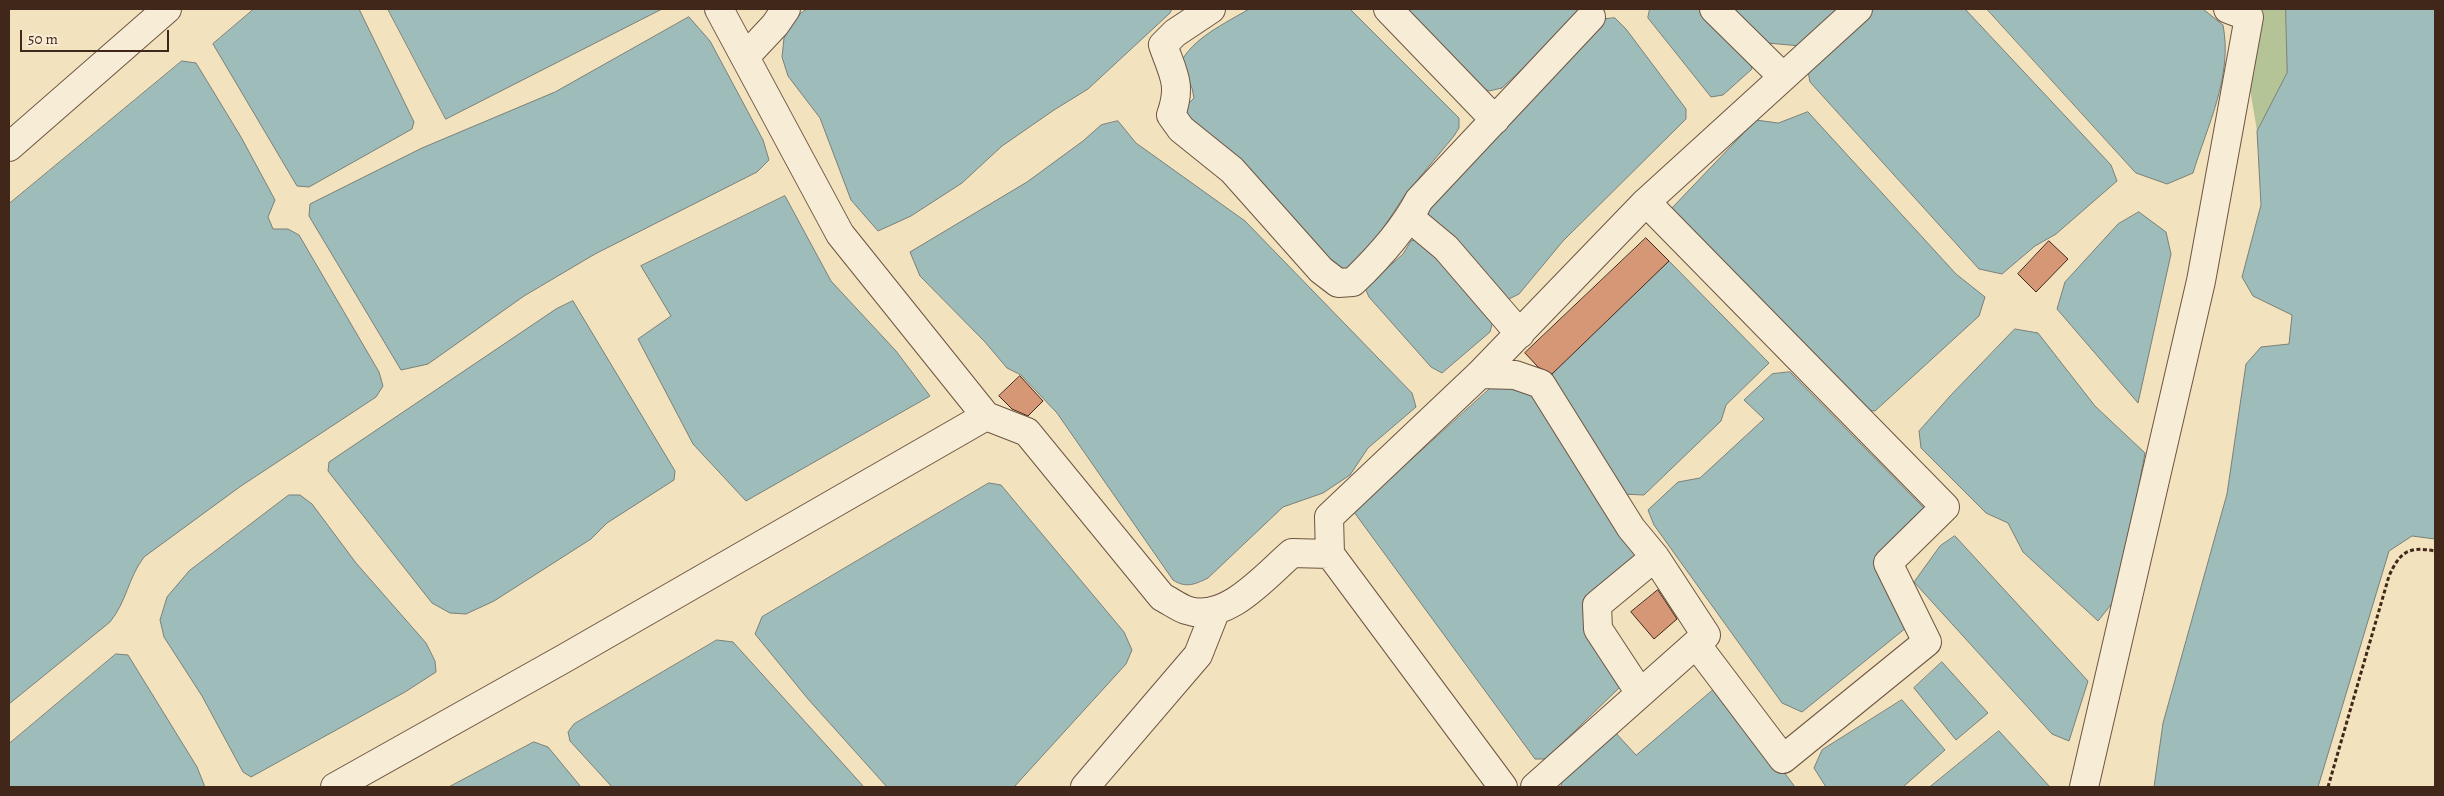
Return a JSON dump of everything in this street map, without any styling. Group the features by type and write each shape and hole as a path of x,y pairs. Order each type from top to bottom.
{"street":[{"path":"9,147 167,9"},
{"path":"719,9 840,234 986,416 1027,432 1162,597 1187,610 1215,612 1234,603 1292,553 1330,554"},
{"path":"745,57 775,25 786,9"},
{"path":"1388,9 1495,120"},
{"path":"1714,9 1782,76"},
{"path":"1503,787 1330,554 1329,517 1480,374 1646,202 1782,76 1858,9"},
{"path":"2084,787 2203,271 2249,17 2228,9"},
{"path":"1206,10 1163,44 1177,87 1177,97 1170,115 1181,129 1232,170 1321,270 1338,283 1353,282 1410,218 1419,200 1591,17"},
{"path":"1646,202 1944,508 1888,563 1927,642 1783,759 1696,644"},
{"path":"1410,218 1446,248 1520,334"},
{"path":"1480,374 1515,375 1540,384 1631,528 1655,557 1706,635 1535,787"},
{"path":"335,787 574,653 986,416"},
{"path":"1640,693 1598,629 1597,605 1655,557"},
{"path":"1085,787 1198,655 1215,612"}],"path":[{"path":"2328,787 2389,576 2396,559 2407,551 2422,548 2435,551"}],"green space":[{"path":"2262,9 2286,9 2287,73 2257,131 2248,77"}],"water":[{"path":"254,9 359,9 414,122 412,129 309,187 297,186 213,44"},
{"path":"388,9 662,9 446,119"},
{"path":"807,9 1172,9 1170,13 1088,89 1002,146 962,183 911,216 878,231 851,200 820,118 788,76 782,57 784,38 793,19"},
{"path":"1249,9 1350,9 1459,118 1459,128 1454,136 1405,195 1366,254 1343,276 1288,213 1245,168 1225,148 1194,124 1185,113 1187,105 1194,98 1192,88 1180,64 1185,55 1210,32"},
{"path":"1397,9 1580,9 1577,17 1502,88 1489,91 1475,85"},
{"path":"1650,9 1708,9 1747,52 1752,69 1723,95 1711,97 1648,18"},
{"path":"1730,9 1844,9 1801,46 1767,43"},
{"path":"1874,9 1965,9 2111,165 2117,181 2056,234 2035,246 2002,274 1979,269 1810,82 1807,66"},
{"path":"1987,9 2203,9 2223,25 2224,63 2222,82 2217,100 2193,173 2167,184 2136,173"},
{"path":"2286,9 2435,9 2435,539 2412,536 2389,551 2318,787 2154,787 2163,723 2227,494 2246,364 2261,347 2289,344 2292,315 2253,296 2242,277 2261,205 2257,131 2287,73"},
{"path":"689,17 710,41 763,140 769,160 757,172 595,254 524,296 428,364 401,370 309,216 310,204 422,148 555,92"},
{"path":"1615,18 1626,29 1686,109 1686,119 1563,241 1519,294 1509,299 1491,289 1423,212 1604,19"},
{"path":"182,61 196,63 241,137 275,200 268,217 273,229 288,229 299,235 379,372 383,386 376,397 241,486 144,557 134,573 116,614 110,622 9,704 9,204"},
{"path":"1808,112 1956,274 1985,297 1979,316 1875,411 1858,409 1671,209 1756,120 1778,123"},
{"path":"1118,121 1136,143 1245,221 1412,393 1416,407 1368,448 1350,475 1323,493 1283,507 1208,578 1190,585 1173,580 1057,413 1021,375 1007,368 985,342 920,276 910,252 1027,182 1083,141 1101,125"},
{"path":"785,196 831,281 896,351 930,396 746,501 693,444 638,339 671,316 641,266"},
{"path":"2139,212 2166,232 2171,254 2138,403 2057,309 2065,282 2118,224"},
{"path":"1425,240 1494,317 1490,332 1442,373 1431,367 1369,297 1365,288 1403,254 1411,241"},
{"path":"1669,261 1769,363 1726,405 1721,421 1644,495 1621,494 1549,377"},
{"path":"573,301 675,471 674,480 607,523 591,539 494,601 466,614 450,613 432,603 328,471 329,462 556,309"},
{"path":"2015,329 2038,333 2095,406 2145,453 2118,596 2098,621 2023,552 2008,523 1986,513 1921,448 1919,431"},
{"path":"1790,372 1924,508 1879,553 1912,623 1802,712 1782,703 1654,525 1648,510 1678,482 1700,478 1764,419 1744,400 1772,374"},
{"path":"1495,384 1530,387 1637,555 1591,601 1620,687 1546,759 1535,759 1354,512"},
{"path":"989,483 1001,485 1124,632 1132,650 1126,664 1014,787 887,787 808,699 755,634 762,617"},
{"path":"289,495 300,495 312,504 356,563 426,643 435,661 436,672 405,692 251,777 243,772 202,696 164,637 160,620 167,597 189,571"},
{"path":"1955,536 2088,681 2069,741 2052,734 1914,582 1940,546"},
{"path":"717,640 733,642 864,787 612,787 570,741 568,732 574,724"},
{"path":"116,654 128,655 197,767 205,787 9,787 9,744"},
{"path":"1942,662 1988,713 1956,740 1914,688"},
{"path":"1719,685 1795,787 1561,787 1562,779 1613,730 1636,755"},
{"path":"1902,700 1945,750 1903,787 1826,787 1814,768 1822,750"},
{"path":"1999,731 2050,787 1930,787"},
{"path":"534,742 548,747 581,787 449,787"}],"building":[{"path":"1646,238 1669,261 1552,374 1538,367 1525,353"},
{"path":"2049,241 2068,259 2036,292 2018,274"},
{"path":"1020,376 1043,401 1028,416 1012,409 999,396"},
{"path":"1658,590 1677,619 1654,639 1631,612"}]}
